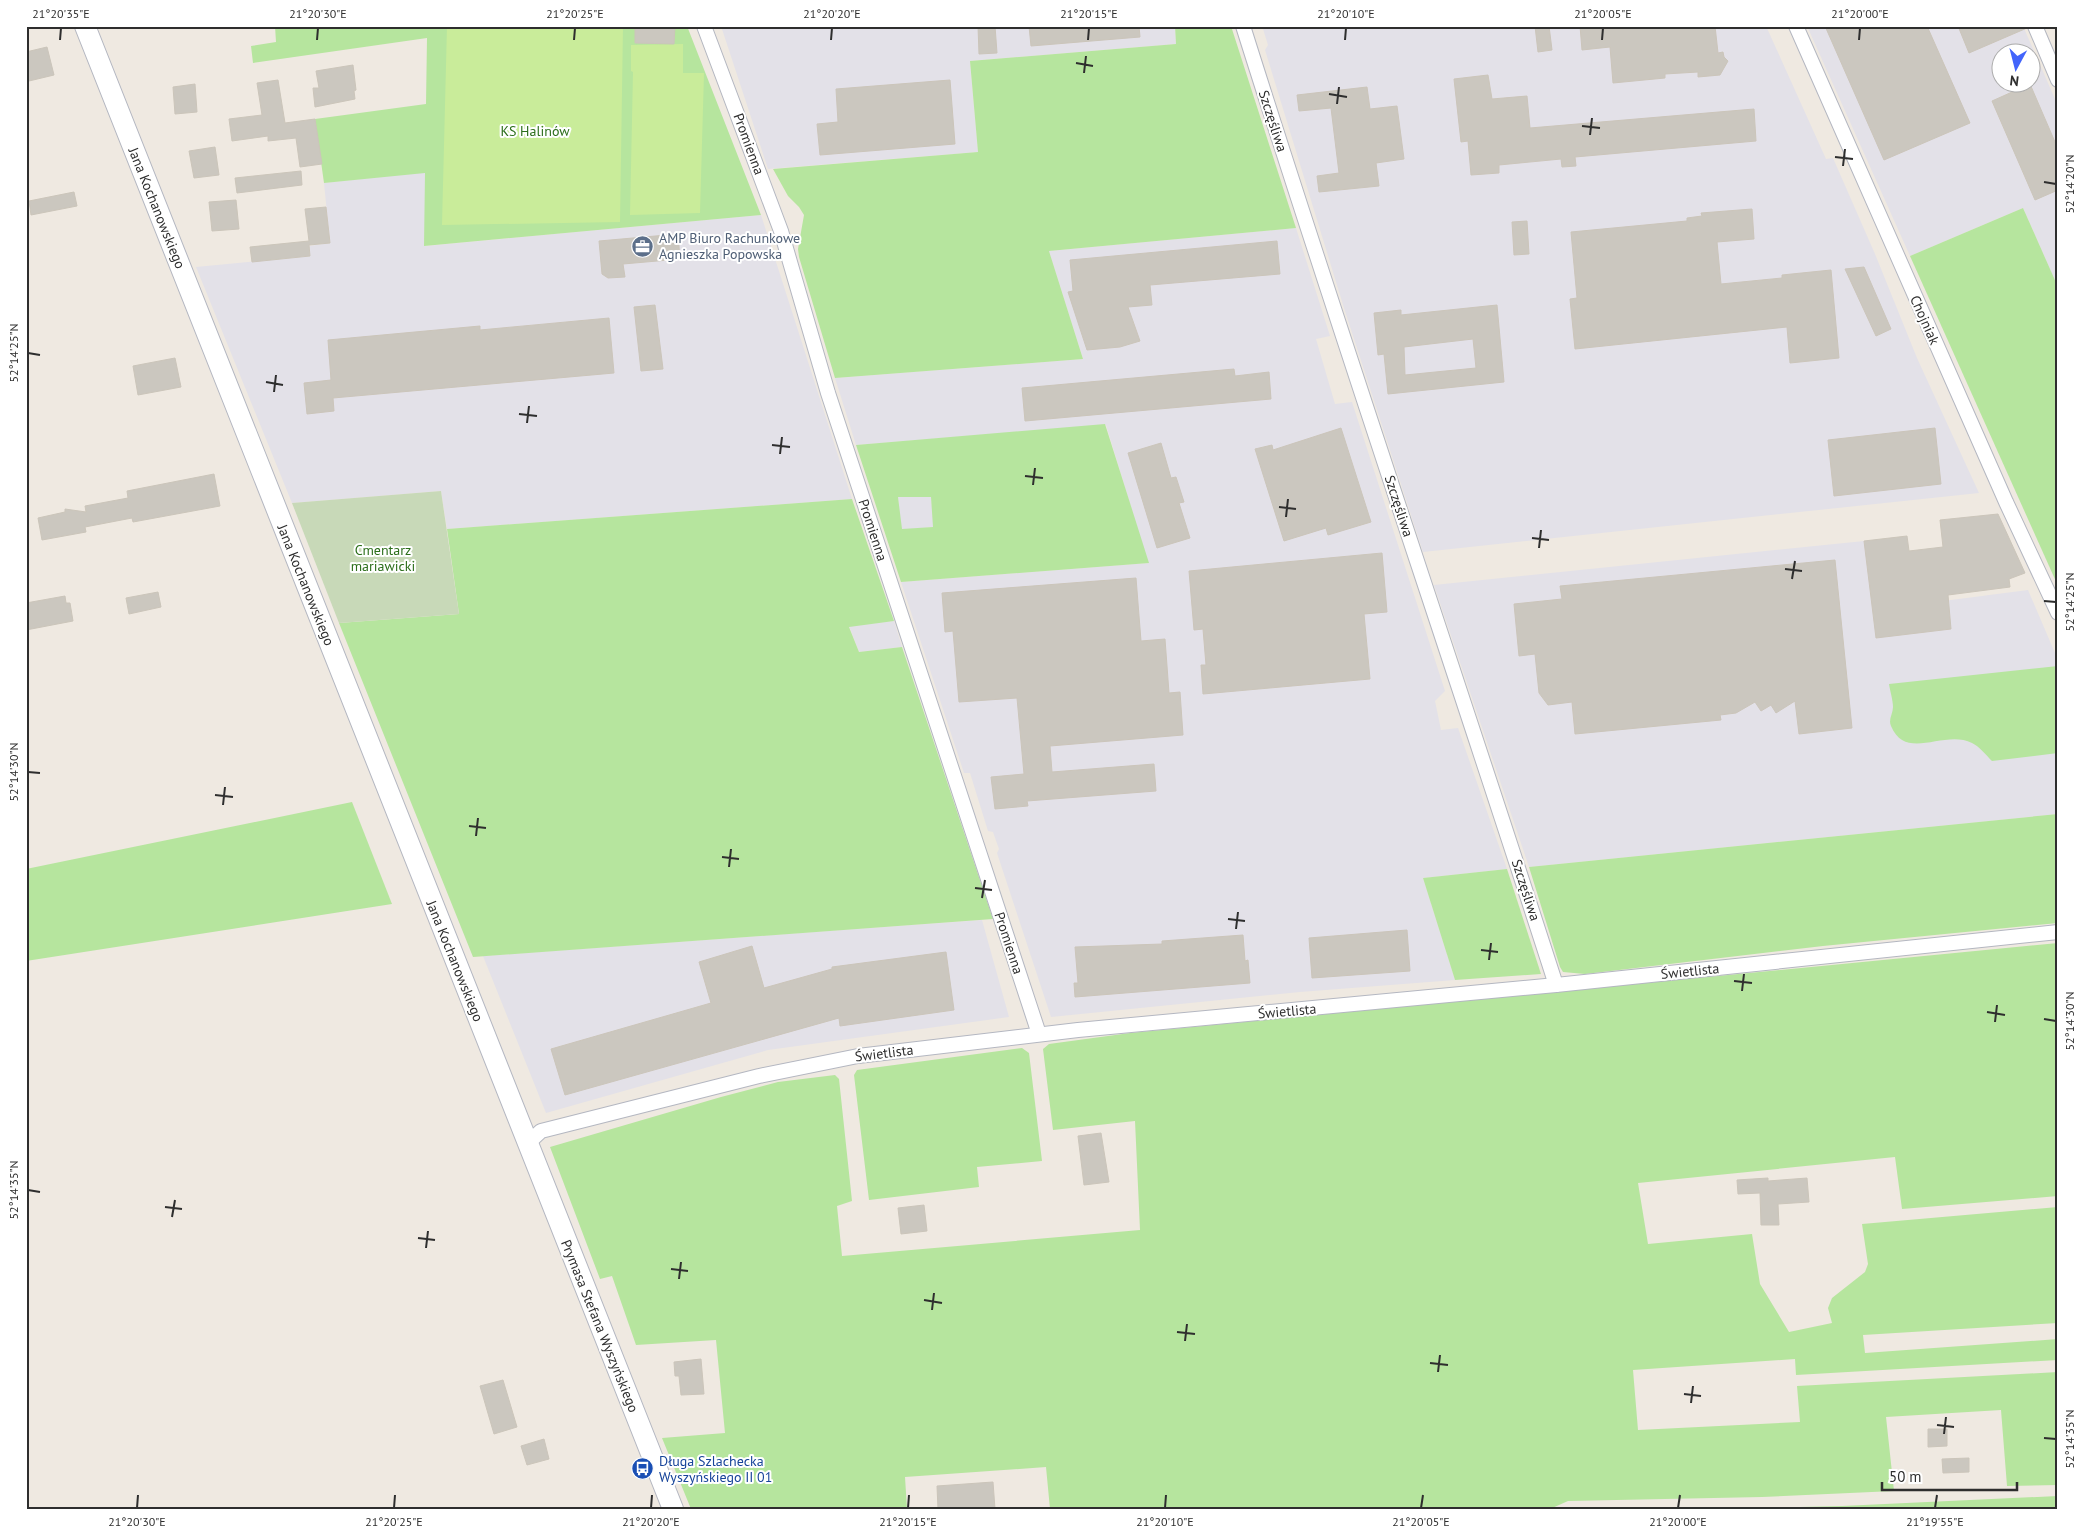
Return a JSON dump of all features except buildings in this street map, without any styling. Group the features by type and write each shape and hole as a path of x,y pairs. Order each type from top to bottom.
{"street":[{"name":"Jana Kochanowskiego","path":"85,26 528,1143"},
{"name":"Promienna","path":"704,26 781,231 828,392 1039,1034"},
{"name":"Szczęśliwa","path":"1243,26 1330,300 1485,763 1556,985"},
{"name":"Chojniak","path":"1796,26 2006,502 2058,613"},
{"path":"2035,26 2058,80"},
{"name":"Świetlista","path":"528,1143 541,1131 759,1076 858,1056 1039,1034 1556,985 2058,932"},
{"name":"Prymasa Stefana Wyszyńskiego","path":"528,1143 673,1509"}],"shaded area":[{"path":"721,26 1175,26 1176,44 970,61 978,152 768,169"},
{"path":"1257,26 1766,26 1826,159 1833,158 1875,254 1917,358 1979,493 1423,552 1344,308 1265,50 1268,45 1263,29"},
{"path":"1807,26 2023,26 2030,42 1992,42 1992,92 2042,92 2042,69 2058,106 2058,287 2023,208 1910,256"},
{"path":"425,172 425,246 761,215 852,499 447,529 441,491 292,503 196,267 310,256 309,246 330,243 324,183"},
{"path":"1296,228 1330,336 1316,339 1335,404 1352,402 1445,691 1435,701 1441,730 1458,728 1507,869 1423,878 1455,980 1300,992 1051,1017 997,853 999,849 993,832 988,831 970,773 964,773 901,582 1148,563 1106,425 856,445 835,378 1083,359 1049,251"},
{"path":"898,497 931,497 934,527 901,530"},
{"path":"1864,541 1874,610 2028,590 2058,660 2058,814 1529,867 1434,585"},
{"path":"894,621 902,647 859,652 849,626"},
{"path":"982,920 1009,1017 768,1050 546,1113 483,956"}],"green space":[{"name":"KS Halinów","path":"275,26 687,26 761,215 424,246 425,173 324,183 315,119 426,104 427,38 253,63 251,46 276,42"},
{"path":"447,26 623,26 620,222 442,225"},
{"path":"1175,26 1231,26 1296,228 1049,251 1083,359 835,378 799,257 798,249 804,215 788,196 773,169 978,152 970,61 1176,44"},
{"path":"683,44 683,73 704,73 700,213 630,215 633,72 631,71 631,45"},
{"path":"2023,208 2058,287 2058,586 1910,256"},
{"path":"1105,424 1149,563 901,582 856,445","holes":["898,497 931,497 933,527 902,529"]},
{"name":"Cmentarz mariawicki","path":"441,491 459,614 339,623 292,503"},
{"path":"852,499 894,621 849,627 859,652 902,647 993,919 473,957 339,623 459,614 447,529"},
{"path":"2058,666 2058,753 1992,761 1980,748 1972,743 1961,740 1916,744 1906,742 1898,736 1891,726 1893,701 1889,684"},
{"path":"352,802 392,904 26,961 26,869"},
{"path":"2058,814 2058,923 1823,946 1585,974 1563,972 1560,967 1529,867"},
{"path":"1507,869 1541,974 1455,980 1423,878"},
{"path":"2058,943 2058,1196 1902,1209 1895,1157 1638,1183 1648,1244 1752,1234 1760,1284 1789,1332 1832,1323 1828,1308 1832,1298 1865,1272 1868,1264 1862,1224 2058,1207 2058,1323 1863,1335 1865,1353 2058,1339 2058,1360 1796,1375 1795,1359 1633,1370 1638,1430 1800,1422 1797,1386 2058,1372 2058,1485 2007,1486 2001,1410 1886,1417 1894,1491 1762,1497 1568,1501 1550,1509 1050,1509 1046,1467 905,1477 907,1509 691,1509 662,1438 725,1433 716,1340 636,1345 612,1276 600,1279 550,1147 778,1082 835,1075 839,1079 852,1201 837,1206 842,1256 1140,1230 1135,1121 1053,1130 1043,1049 1049,1044 1130,1033"},
{"path":"1022,1048 1029,1053 1042,1161 977,1167 979,1187 869,1200 854,1075 857,1070"},
{"path":"2058,1496 2058,1509 1710,1509 1842,1506"}],"place":[{"name":"AMP Biuro Rachunkowe Agnieszka Popowska","path":"643,246"},
{"name":"Długa Szlachecka Wyszyńskiego II 01","path":"643,1469"}]}
